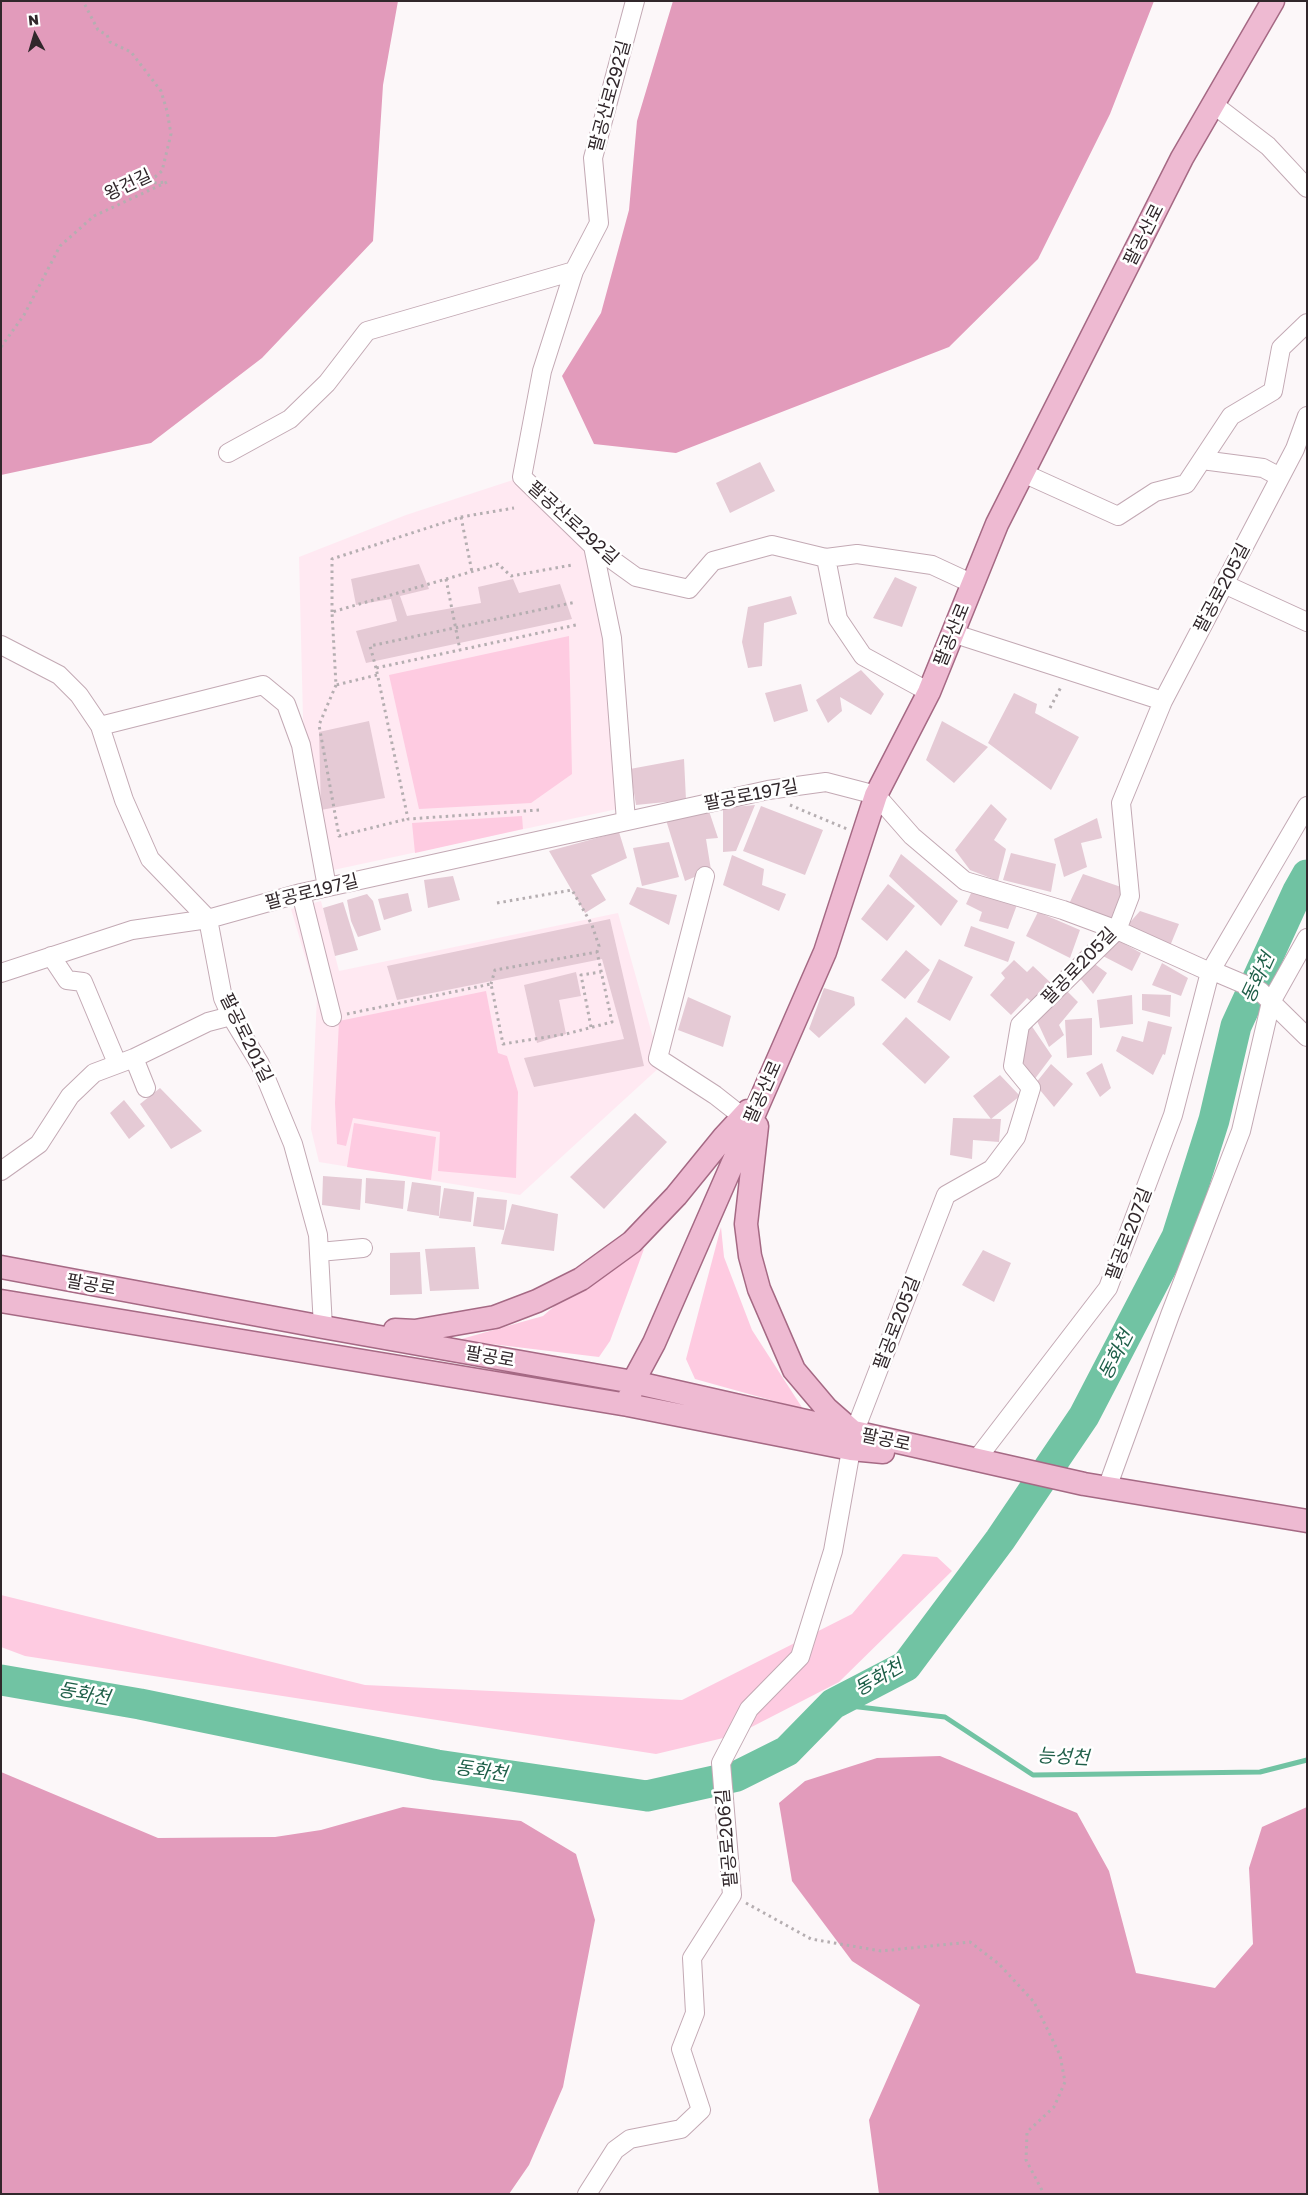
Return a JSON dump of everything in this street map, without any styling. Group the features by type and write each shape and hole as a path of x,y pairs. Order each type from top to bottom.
{"main road":[{"name":"팔공산로","path":"628,1405 633,1382 654,1342 825,952 876,795 928,692 997,524 1182,158 1273,1"},
{"path":"323,1328 415,1331 494,1317 537,1301 581,1278 632,1242 676,1196 761,1098"},
{"path":"761,1098 750,1174 746,1224 750,1256 757,1281 777,1334 794,1370 853,1441"},
{"name":"팔공로","path":"1,1267 323,1328 633,1382 853,1441"},
{"name":"팔공로","path":"1,1300 628,1405 976,1460 1084,1484 1307,1521"}],"street":[{"name":"팔공산로292길","path":"635,1 592,158 599,223 574,271 542,372 522,478 593,546 636,577 689,589 713,561 772,545 826,558 857,554 932,565 972,584"},
{"path":"1213,104 1268,146 1307,188"},
{"path":"228,454 290,419 327,383 368,331 574,271"},
{"path":"1023,473 1118,516 1155,492 1186,484 1231,416 1273,391 1281,348 1307,322"},
{"name":"팔공로205길","path":"853,1441 946,1195 992,1169 1016,1136 1032,1088 1013,1066 1020,1025 1117,930 1130,896 1121,803 1163,701 1295,449 1307,416"},
{"path":"1202,460 1263,468 1280,477"},
{"path":"593,546 612,638 626,821"},
{"path":"826,558 838,620 863,656 928,692"},
{"path":"1224,584 1307,622"},
{"path":"952,633 1163,701"},
{"path":"1,645 59,674 79,696 100,726 124,800 150,859 208,918"},
{"path":"100,726 263,685 286,704 300,745 328,887"},
{"name":"팔공로197길","path":"1,972 132,930 208,918 301,893 760,792 826,782 876,795"},
{"path":"876,795 912,836 965,881 1063,910 1117,930 1215,973 1266,997 1307,1037"},
{"name":"팔공로207길","path":"976,1460 1108,1288 1173,1115 1215,973 1307,806"},
{"path":"705,876 658,1058 715,1094 743,1117"},
{"path":"301,893 332,1017"},
{"name":"팔공로201길","path":"208,918 223,998 231,1016 260,1064 293,1144 318,1235 323,1328"},
{"path":"1107,1488 1170,1315 1241,1131 1266,997 1307,938"},
{"path":"51,956 67,980 83,982 117,1063"},
{"path":"1,1171 39,1144 70,1096 94,1072 134,1058 208,1022 231,1016"},
{"path":"134,1058 146,1088"},
{"path":"319,1252 363,1248"},
{"name":"팔공로206길","path":"587,2194 615,2150 630,2139 681,2129 701,2110 681,2049 695,2013 692,1958 732,1895 721,1763 749,1709 800,1657 833,1551 853,1441"}],"path":[{"name":"왕건길","path":"1,347 24,315 60,246 94,216 167,182 152,183 130,190 125,188 155,177 162,171 171,134 167,111 161,91 131,52 110,42 107,35 98,30 83,1"},
{"path":"514,508 461,517 332,559 332,612 336,685 319,725 339,836 408,819 539,810"},
{"path":"461,517 472,572"},
{"path":"332,612 498,564 511,576 572,565"},
{"path":"446,579 460,650"},
{"path":"408,819 370,646 576,602"},
{"path":"376,668 576,625"},
{"path":"1050,708 1059,688 1074,673"},
{"path":"336,685 377,675"},
{"path":"760,792 863,836"},
{"path":"497,903 572,890 592,925 599,946 597,952 612,1022 566,1034 502,1044 491,984 495,970 597,952"},
{"path":"591,1027 581,975 601,972"},
{"path":"332,1017 491,984"},
{"path":"732,1895 812,1939 881,1951 970,1942 999,1964 1034,2002 1050,2031 1062,2064 1065,2082 1054,2107 1027,2132 1026,2160 1044,2194"}],"shaded area":[{"path":"1,1 398,1 383,85 373,241 262,358 151,443 1,475"},
{"path":"673,1 1154,1 1110,114 1038,259 949,347 676,453 594,444 562,376 601,313 629,210 637,121"},
{"path":"522,477 593,546 625,807 636,805 324,872 303,718 299,557 406,515"},
{"path":"569,636 572,774 531,803 419,809 389,675"},
{"path":"522,816 523,829 415,853 412,823"},
{"path":"321,901 339,971 618,913 661,1066 520,1195 319,1162 311,1129 317,997 291,909"},
{"path":"486,991 498,1053 507,1056 518,1092 516,1178 438,1171 440,1132 353,1118 346,1146 337,1144 335,1103 339,1021"},
{"path":"354,1123 436,1137 431,1180 347,1167"},
{"path":"721,1227 724,1257 752,1330 803,1409 695,1379 686,1359"},
{"path":"644,1249 610,1341 599,1357 458,1340 543,1316 607,1260"},
{"path":"903,1554 937,1557 952,1571 839,1682 736,1735 656,1754 25,1656 1,1647 1,1595 365,1685 682,1700 852,1614"},
{"path":"940,1756 1077,1813 1109,1871 1136,1973 1215,1988 1253,1944 1249,1868 1262,1827 1307,1807 1307,2194 879,2194 869,2120 920,2005 852,1961 792,1881 779,1803 805,1781 877,1758"},
{"path":"1,1772 158,1838 275,1837 321,1830 403,1807 521,1821 576,1854 595,1920 563,2087 529,2165 509,2194 1,2194"}],"building":[{"path":"760,462 775,491 730,513 716,483"},
{"path":"419,564 429,589 400,596 407,616 481,603 478,587 513,579 519,593 560,584 572,619 366,663 356,631 397,621 391,599 356,605 351,579"},
{"path":"895,577 917,587 902,627 873,618"},
{"path":"791,596 797,614 764,623 762,666 748,668 742,642 748,607"},
{"path":"861,670 884,694 871,715 840,697 842,711 828,723 816,700"},
{"path":"801,684 808,711 774,722 765,693"},
{"path":"1014,693 1037,704 1035,713 1079,737 1051,790 988,743"},
{"path":"369,721 385,798 321,810 319,732"},
{"path":"942,721 988,747 954,783 926,760"},
{"path":"684,759 686,800 636,805 630,769"},
{"path":"991,804 1007,819 994,840 1006,849 998,881 970,870 955,850"},
{"path":"755,805 736,851 723,852 723,808"},
{"path":"761,806 823,830 805,875 743,851"},
{"path":"708,808 718,838 706,839 711,870 685,881 666,820"},
{"path":"1097,818 1102,838 1081,843 1087,867 1064,877 1054,839"},
{"path":"619,832 627,858 591,875 606,900 585,913 549,851"},
{"path":"669,842 679,877 642,886 633,848"},
{"path":"1011,853 1056,864 1051,892 1003,880"},
{"path":"901,854 958,901 941,926 889,876"},
{"path":"732,855 764,869 762,885 786,894 779,911 723,885"},
{"path":"1083,874 1124,888 1113,919 1069,904"},
{"path":"453,876 460,900 428,908 424,880"},
{"path":"888,884 915,906 887,941 861,919"},
{"path":"637,887 677,895 669,925 629,904"},
{"path":"972,891 1018,902 1008,929 979,921 982,912 966,904"},
{"path":"408,893 412,911 384,920 378,899"},
{"path":"367,894 373,901 381,930 358,937 351,921 347,900"},
{"path":"343,902 358,950 335,956 323,908"},
{"path":"1140,911 1179,924 1170,946 1125,928"},
{"path":"1038,912 1080,930 1070,958 1026,936"},
{"path":"610,919 644,1066 534,1087 524,1058 624,1039 602,959 397,1000 387,966"},
{"path":"971,926 1015,942 1008,962 964,946"},
{"path":"1114,938 1141,953 1132,971 1099,954"},
{"path":"906,950 930,970 905,999 881,980"},
{"path":"939,959 973,977 950,1021 917,1002"},
{"path":"1014,960 1027,972 1033,966 1051,983 1033,1003 1027,998 1011,1015 990,995 1005,978 1001,973"},
{"path":"1092,962 1107,973 1093,994 1079,977"},
{"path":"1162,963 1188,978 1181,996 1152,985"},
{"path":"576,972 581,996 559,1000 566,1034 537,1043 524,985"},
{"path":"824,988 854,997 855,1005 819,1038 809,1029"},
{"path":"1065,989 1078,1002 1059,1025 1064,1035 1049,1047 1037,1021"},
{"path":"1142,994 1171,995 1170,1017 1142,1010"},
{"path":"1132,995 1133,1024 1100,1028 1097,1000"},
{"path":"688,997 731,1016 723,1047 678,1030"},
{"path":"906,1017 950,1057 925,1084 882,1044"},
{"path":"1092,1018 1092,1055 1067,1058 1065,1020"},
{"path":"1148,1021 1172,1027 1165,1055 1163,1054 1153,1075 1116,1051 1122,1036 1143,1042"},
{"path":"1031,1025 1052,1056 1034,1080 1019,1056 1024,1031"},
{"path":"1102,1063 1111,1088 1100,1097 1086,1073"},
{"path":"1051,1064 1073,1084 1054,1107 1035,1084"},
{"path":"1000,1075 1020,1096 991,1119 973,1096"},
{"path":"160,1088 202,1131 171,1149 140,1104"},
{"path":"124,1100 145,1126 129,1139 110,1113"},
{"path":"635,1113 667,1142 604,1209 570,1177"},
{"path":"953,1118 1001,1119 999,1142 973,1140 972,1159 950,1155"},
{"path":"323,1176 362,1179 360,1210 322,1205"},
{"path":"366,1178 405,1181 403,1209 365,1203"},
{"path":"412,1182 441,1186 439,1216 407,1211"},
{"path":"444,1188 474,1192 471,1222 439,1218"},
{"path":"477,1197 507,1200 504,1230 473,1226"},
{"path":"512,1204 558,1214 554,1251 501,1244"},
{"path":"475,1247 479,1289 430,1291 425,1249"},
{"path":"983,1250 1011,1263 994,1302 962,1285"},
{"path":"420,1252 422,1294 390,1295 390,1253"}],"waterway":[{"name":"동화천","path":"1,1680 140,1704 437,1765 647,1796 737,1776 787,1751 833,1704 906,1666 1000,1540 1084,1416 1177,1237 1214,1120 1236,1026 1307,875"},
{"name":"능성천","path":"833,1704 945,1717 1033,1775 1260,1772 1307,1760"}]}
